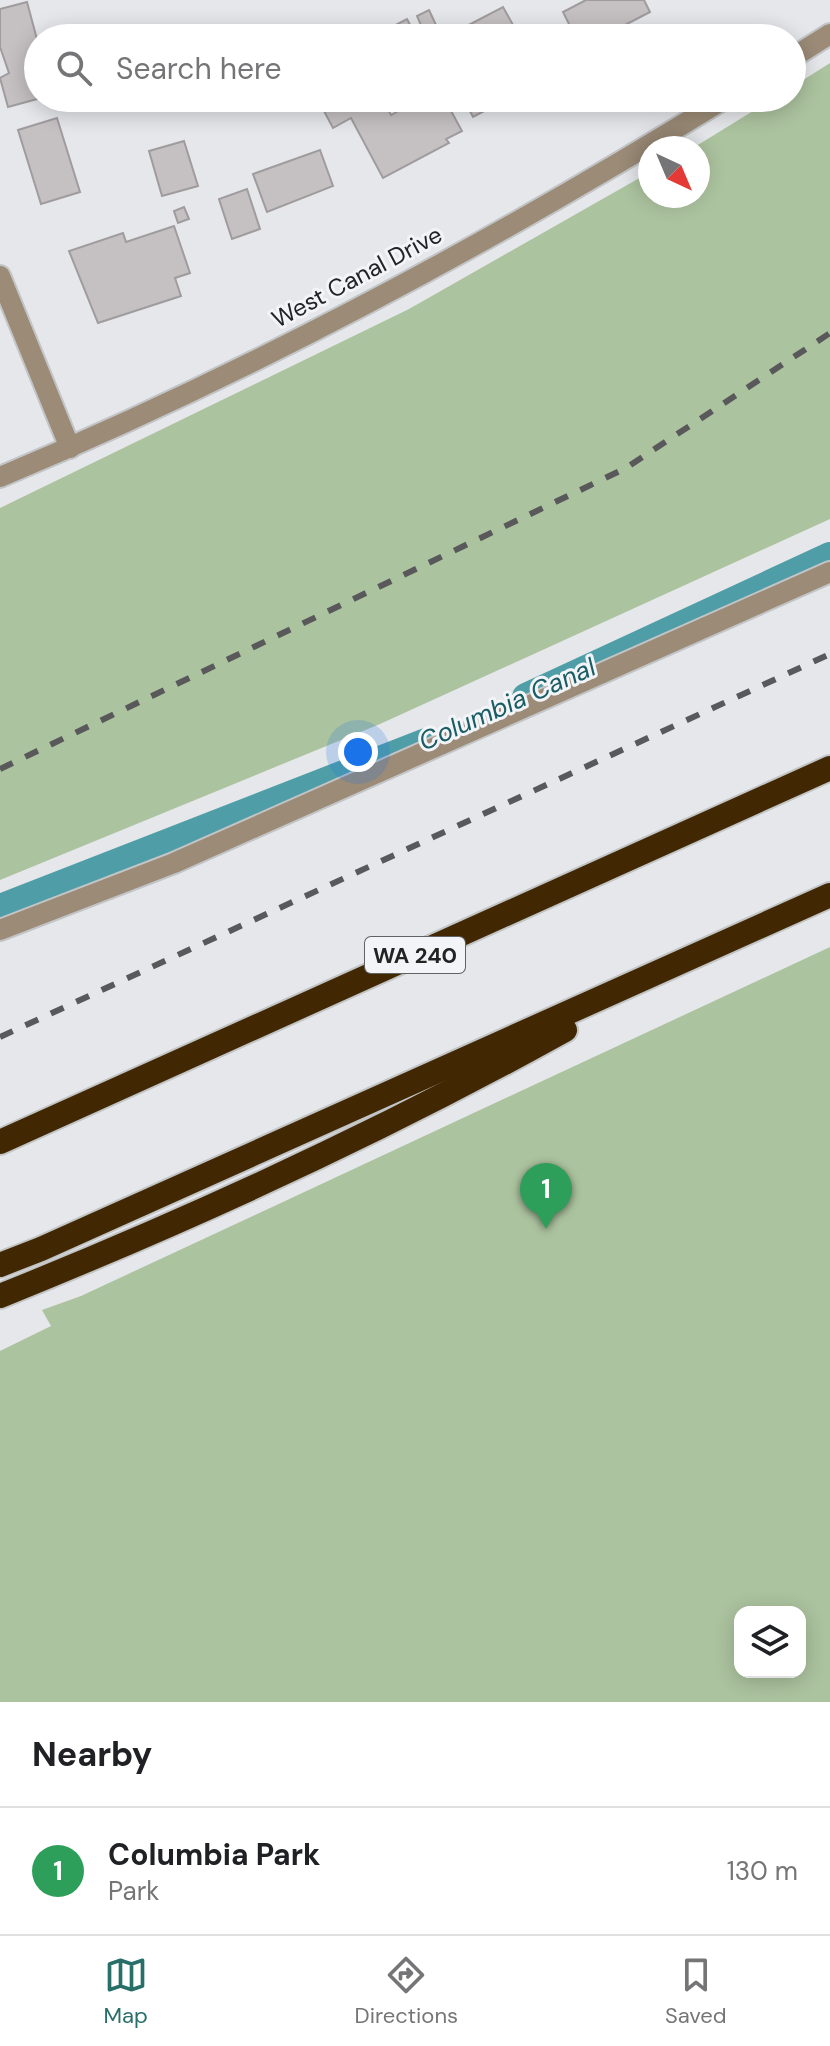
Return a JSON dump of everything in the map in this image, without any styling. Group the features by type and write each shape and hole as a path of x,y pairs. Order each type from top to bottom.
{"highway":[{"name":"WA 240","path":"0,1142 830,768"},
{"path":"0,1265 830,895"},
{"path":"0,1296 201,1211 428,1106 718,946"}],"street":[{"path":"806,49 830,34"},
{"name":"West Canal Drive","path":"0,477 70,448 260,357 441,263 624,161 703,112"},
{"path":"0,276 70,448"},
{"path":"0,930 174,863 830,572"}],"green space":[{"path":"830,63 830,519 380,724 0,880 0,508 409,309 638,179 638,208 710,208 710,138 751,112 806,112 806,78"},
{"path":"830,947 830,1702 0,1702 0,1351 51,1326 42,1310 81,1296"}],"building":[{"path":"586,0 644,0 650,12 627,24 569,24 563,12"},
{"path":"27,2 33,24 24,24 24,103 8,107 0,78 9,73 0,47 0,9"},
{"path":"503,7 513,24 471,24"},
{"path":"429,10 436,24 420,24 417,16"},
{"path":"324,112 389,112 391,115 396,112 452,112 462,131 446,139 449,143 383,178 351,118 333,128"},
{"path":"57,118 80,192 41,204 18,130"},
{"path":"184,141 198,186 162,196 149,151"},
{"path":"320,150 333,186 267,212 253,174"},
{"path":"247,189 260,229 232,239 219,199"},
{"path":"184,207 189,219 178,223 174,211"},
{"path":"174,226 190,273 175,278 181,296 98,323 69,251 123,233 126,242"}],"waterway":[{"name":"Columbia Canal","path":"526,697 830,556"},
{"name":"Columbia Canal","path":"0,908 426,742"}],"railway":[{"path":"0,769 626,468 830,333"},
{"path":"0,1037 830,654"}],"place":[{"name":"Columbia Park","path":"546,1229"}]}
